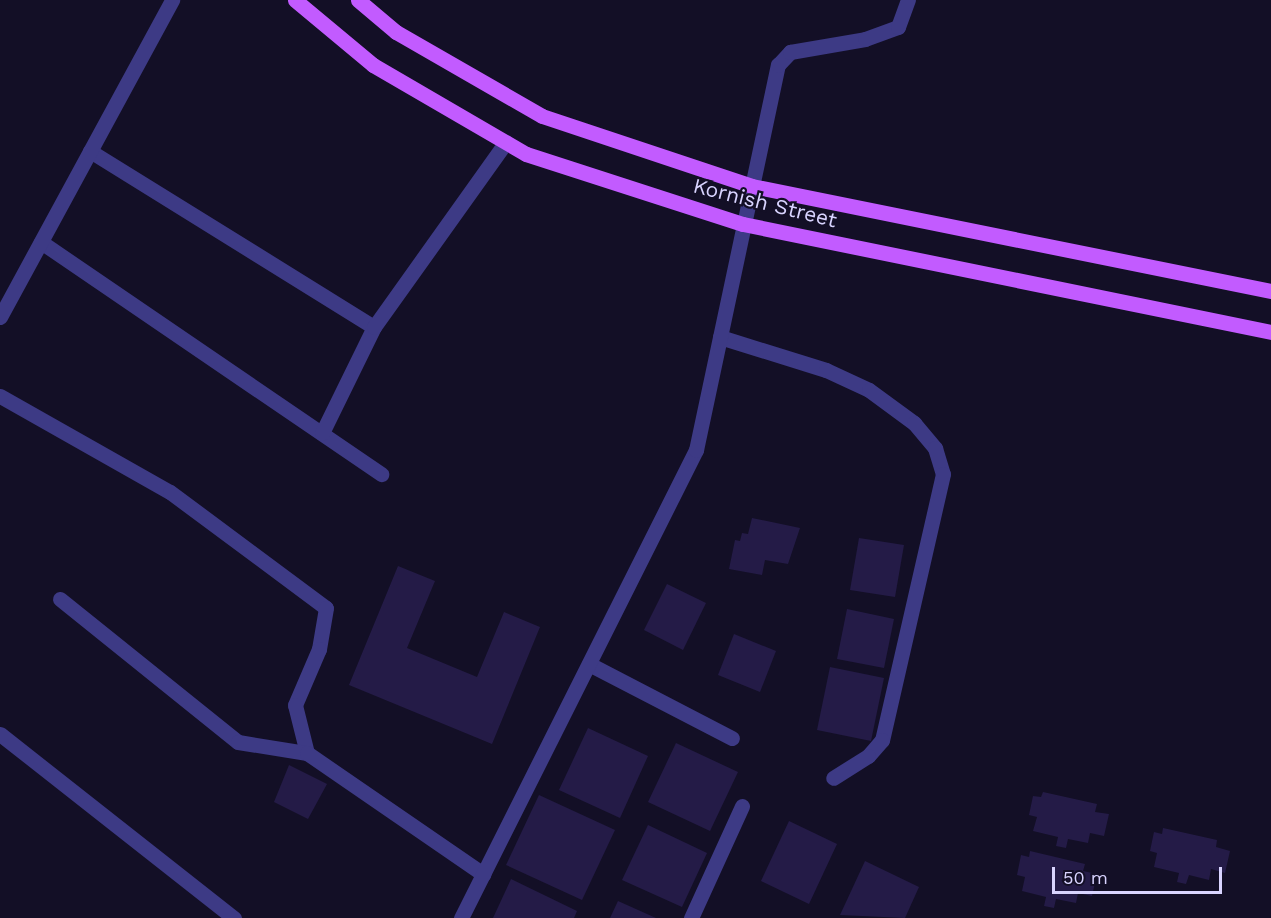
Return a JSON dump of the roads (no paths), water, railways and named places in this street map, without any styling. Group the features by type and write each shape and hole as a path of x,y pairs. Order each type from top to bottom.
{"main road":[{"name":"Kornish Street","path":"296,0 373,65 525,154 743,224 1271,332"},
{"name":"Kornish Street","path":"358,0 396,32 542,116 752,186 1271,291"}],"street":[{"path":"0,317 172,0"},
{"path":"461,918 696,450 778,65 790,52 865,39 898,27 908,0"},
{"path":"322,433 374,327 506,142"},
{"path":"90,151 374,327"},
{"path":"41,242 381,474"},
{"path":"720,337 826,370 869,390 914,423 935,448 943,474 882,740 868,756 833,778"},
{"path":"0,396 170,492 326,608 319,649 295,705 307,753"},
{"path":"60,599 238,742 307,753 483,874"},
{"path":"589,664 732,738"},
{"path":"0,734 234,918"},
{"path":"691,918 742,806"}]}
